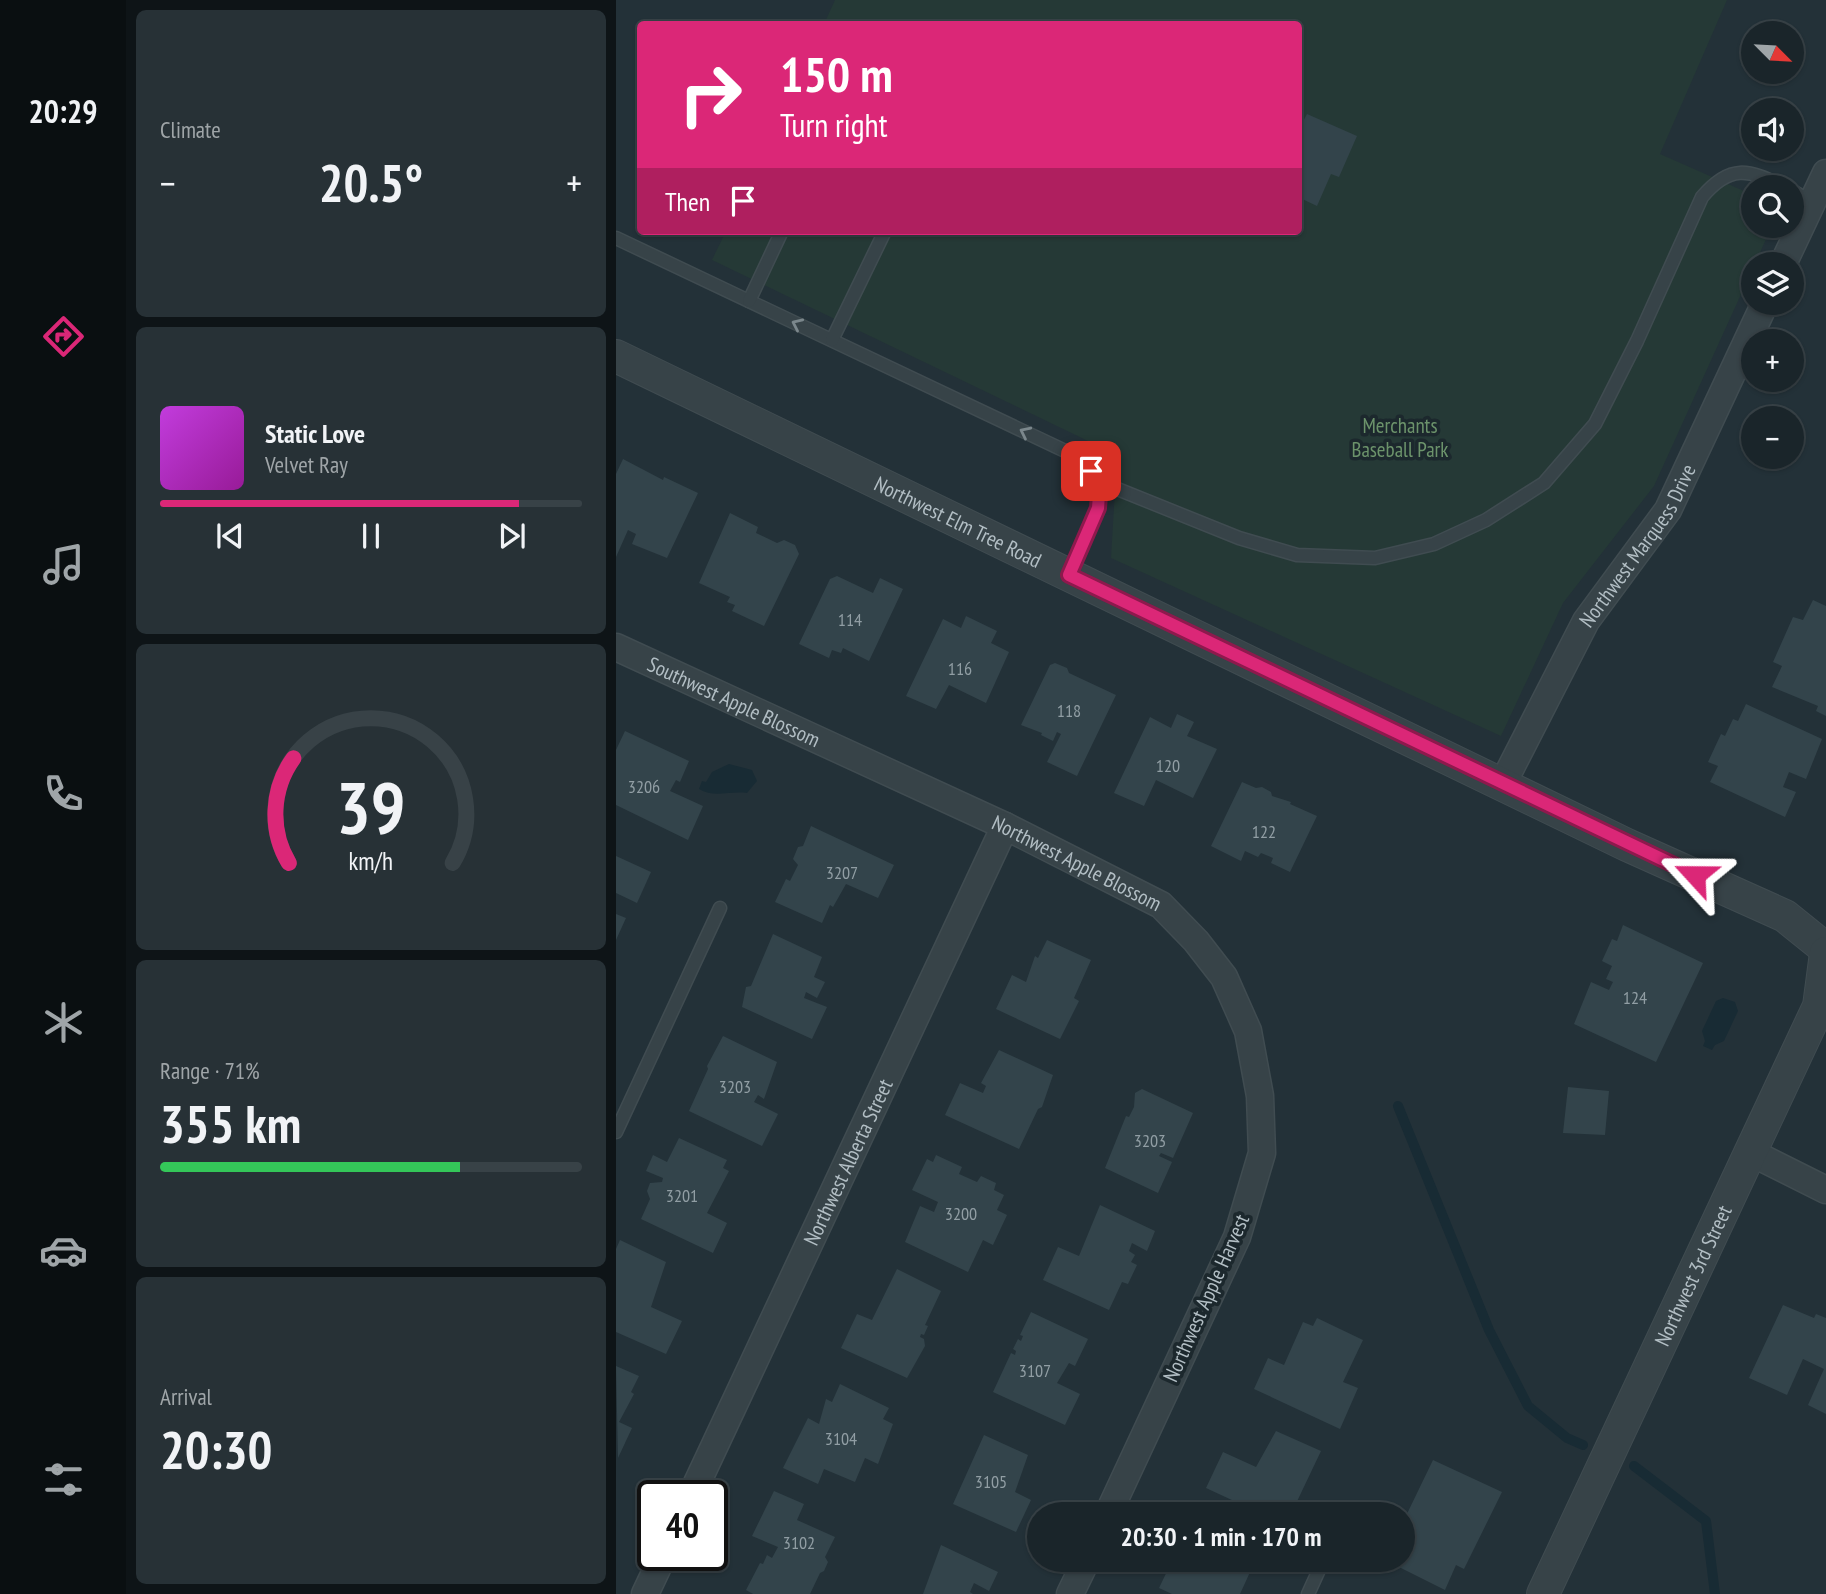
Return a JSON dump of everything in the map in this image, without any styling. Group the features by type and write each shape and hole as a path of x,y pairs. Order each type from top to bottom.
{"street":[{"path":"1804,195 1826,173"},
{"name":"Northwest Marquess Drive","path":"1502,785 1587,621 1668,510 1759,315"},
{"name":"Northwest Elm Tree Road","path":"616,356 1502,785 1785,916 1826,951"},
{"name":"Southwest Apple Blossom","path":"616,646 851,755"},
{"name":"Northwest Apple Blossom","path":"851,755 1005,827 1161,905 1196,941 1224,977 1248,1031"},
{"name":"Northwest Alberta Street","path":"699,1480 1005,827"},
{"name":"Northwest 3rd Street","path":"1543,1594 1819,1006 1826,951"},
{"name":"Northwest Apple Harvest","path":"1114,1502 1237,1237 1259,1165 1262,1153 1260,1097 1248,1031"},
{"path":"1752,1153 1826,1190"},
{"path":"645,1594 656,1571"},
{"path":"1070,1594 1081,1572"}],"lane":[{"path":"616,238 1082,459 1100,482 1239,538 1297,555 1375,558 1434,544 1486,520 1544,483 1595,424 1637,341 1702,197 1719,177 1741,171 1752,175"},
{"path":"749,302 780,235"},
{"path":"832,340 883,235"},
{"path":"1069,575 1098,508 1100,482"},
{"path":"616,1132 720,908"},
{"path":"1308,1594 1318,1572"}],"green space":[{"name":"Merchants Baseball Park","path":"835,0 1727,0 1660,154 1741,190 1741,238 1767,238 1760,252 1741,252 1741,294 1654,486 1563,603 1501,736 1111,558 1117,455 712,260 724,235 1302,235 1302,21 825,21"}],"water":[{"path":"729,764 752,770 757,781 747,793 716,794 699,789 702,781 706,782 712,772"},
{"path":"1723,998 1735,1002 1738,1011 1724,1041 1715,1045 1712,1050 1703,1046 1705,1041 1702,1031 1716,1001"}],"building":[{"path":"1307,114 1357,136 1339,177 1331,174 1317,206 1302,199 1302,123"},
{"path":"623,459 663,480 664,477 698,493 667,558 632,544 636,534 628,530 616,557 616,474"},
{"path":"730,513 758,527 756,533 777,543 784,540 795,545 799,554 764,626 732,611 735,605 727,602 730,597 699,583"},
{"path":"837,576 873,593 880,578 903,589 869,661 843,648 841,653 832,650 829,658 799,644 830,579"},
{"path":"1813,600 1826,606 1826,716 1816,711 1818,706 1772,687 1782,666 1773,662 1793,617 1803,620"},
{"path":"966,616 997,631 991,643 1009,652 986,703 949,685 936,709 906,696 943,619 961,628"},
{"path":"1055,663 1067,668 1069,673 1116,695 1077,776 1047,762 1061,734 1057,732 1053,741 1041,735 1042,733 1021,725 1050,665"},
{"path":"1746,704 1822,739 1806,779 1789,772 1783,787 1796,792 1785,817 1710,782 1718,766 1708,762 1721,734 1725,736 1733,719 1738,721"},
{"path":"1177,714 1194,722 1187,736 1217,749 1193,798 1156,780 1144,806 1114,793 1150,717 1171,728"},
{"path":"625,731 689,761 680,782 676,780 670,791 703,806 688,840 616,805 616,750"},
{"path":"1242,782 1256,788 1262,787 1271,792 1272,796 1291,802 1290,804 1317,816 1290,872 1271,863 1273,858 1261,853 1258,857 1245,851 1241,861 1211,846"},
{"path":"811,826 894,865 878,898 846,884 833,907 830,905 822,923 775,902 786,879 790,881 798,865 793,859 798,847 803,846"},
{"path":"616,856 651,872 637,903 616,893"},
{"path":"616,914 626,918 616,940"},
{"path":"1623,925 1703,963 1656,1062 1574,1024 1591,982 1609,990 1613,982 1606,979 1612,966 1602,961 1612,939 1617,941"},
{"path":"773,934 822,957 814,977 825,982 817,998 806,992 804,998 827,1007 812,1039 742,1007 746,987 751,986"},
{"path":"1047,940 1091,960 1074,998 1079,1001 1060,1039 996,1009 1012,975 1026,982 1035,956 1038,958"},
{"path":"723,1036 777,1062 764,1099 758,1095 754,1102 778,1114 762,1146 689,1111 707,1066"},
{"path":"999,1050 1053,1075 1042,1107 1038,1109 1019,1149 945,1115 960,1083 983,1093 986,1086 981,1083"},
{"path":"1568,1087 1609,1091 1605,1135 1563,1133"},
{"path":"1142,1089 1193,1113 1173,1158 1161,1153 1159,1156 1172,1162 1158,1193 1105,1168 1126,1116 1129,1117 1134,1107 1135,1093"},
{"path":"679,1138 727,1160 723,1168 729,1171 707,1213 727,1223 713,1253 641,1219 650,1199 647,1191 650,1183 662,1182 663,1178 646,1171 653,1155 667,1162"},
{"path":"936,1155 962,1167 959,1174 977,1182 981,1176 996,1183 994,1190 1004,1195 997,1210 1007,1215 993,1245 983,1240 968,1272 905,1242 920,1206 934,1212 938,1202 912,1190 927,1159 933,1162"},
{"path":"1100,1205 1155,1231 1147,1251 1132,1243 1129,1251 1135,1255 1131,1262 1137,1265 1128,1284 1122,1282 1109,1310 1043,1280 1058,1247 1079,1256"},
{"path":"620,1240 666,1262 651,1307 682,1321 666,1354 616,1332 616,1249"},
{"path":"897,1269 941,1291 925,1325 928,1326 924,1335 921,1334 920,1337 924,1339 925,1346 907,1378 841,1348 857,1314 872,1320"},
{"path":"1783,1305 1814,1318 1816,1314 1826,1318 1826,1414 1808,1405 1824,1369 1803,1359 1787,1395 1749,1378"},
{"path":"1031,1312 1088,1339 1075,1366 1069,1363 1057,1383 1080,1394 1065,1425 993,1392 1011,1353 1015,1355 1016,1351 1013,1349 1018,1339 1021,1341 1023,1336 1020,1335"},
{"path":"1317,1318 1363,1340 1343,1382 1358,1388 1340,1429 1254,1389 1268,1358 1284,1365 1303,1322 1313,1326"},
{"path":"616,1366 639,1376 631,1392 634,1394 619,1422 632,1428 618,1458"},
{"path":"840,1384 889,1408 883,1419 893,1424 878,1464 865,1458 855,1482 824,1469 818,1484 783,1468 808,1418 819,1424 826,1399 832,1402"},
{"path":"1276,1431 1321,1451 1297,1502 1236,1502 1206,1488 1223,1452 1256,1467"},
{"path":"984,1435 1028,1455 1015,1492 1031,1500 1027,1502 1027,1509 1016,1532 953,1504"},
{"path":"1433,1460 1502,1492 1464,1569 1456,1565 1445,1590 1409,1572 1415,1572 1415,1502 1413,1502"},
{"path":"774,1491 804,1504 797,1520 835,1537 825,1557 828,1562 810,1594 753,1594 746,1590 760,1563 763,1564 767,1555 772,1558 778,1547 752,1536"},
{"path":"941,1545 998,1572 989,1591 974,1583 970,1592 973,1594 923,1594"},
{"path":"1167,1572 1250,1572 1240,1594 1172,1594 1159,1588"}],"waterway":[{"path":"1398,1106 1489,1330 1528,1406 1567,1438 1583,1445"},
{"path":"1634,1466 1706,1521 1715,1594"}],"route":[{"path":"1091,471 1100,482 1098,508 1069,575 1627,845 1695,875"}]}
